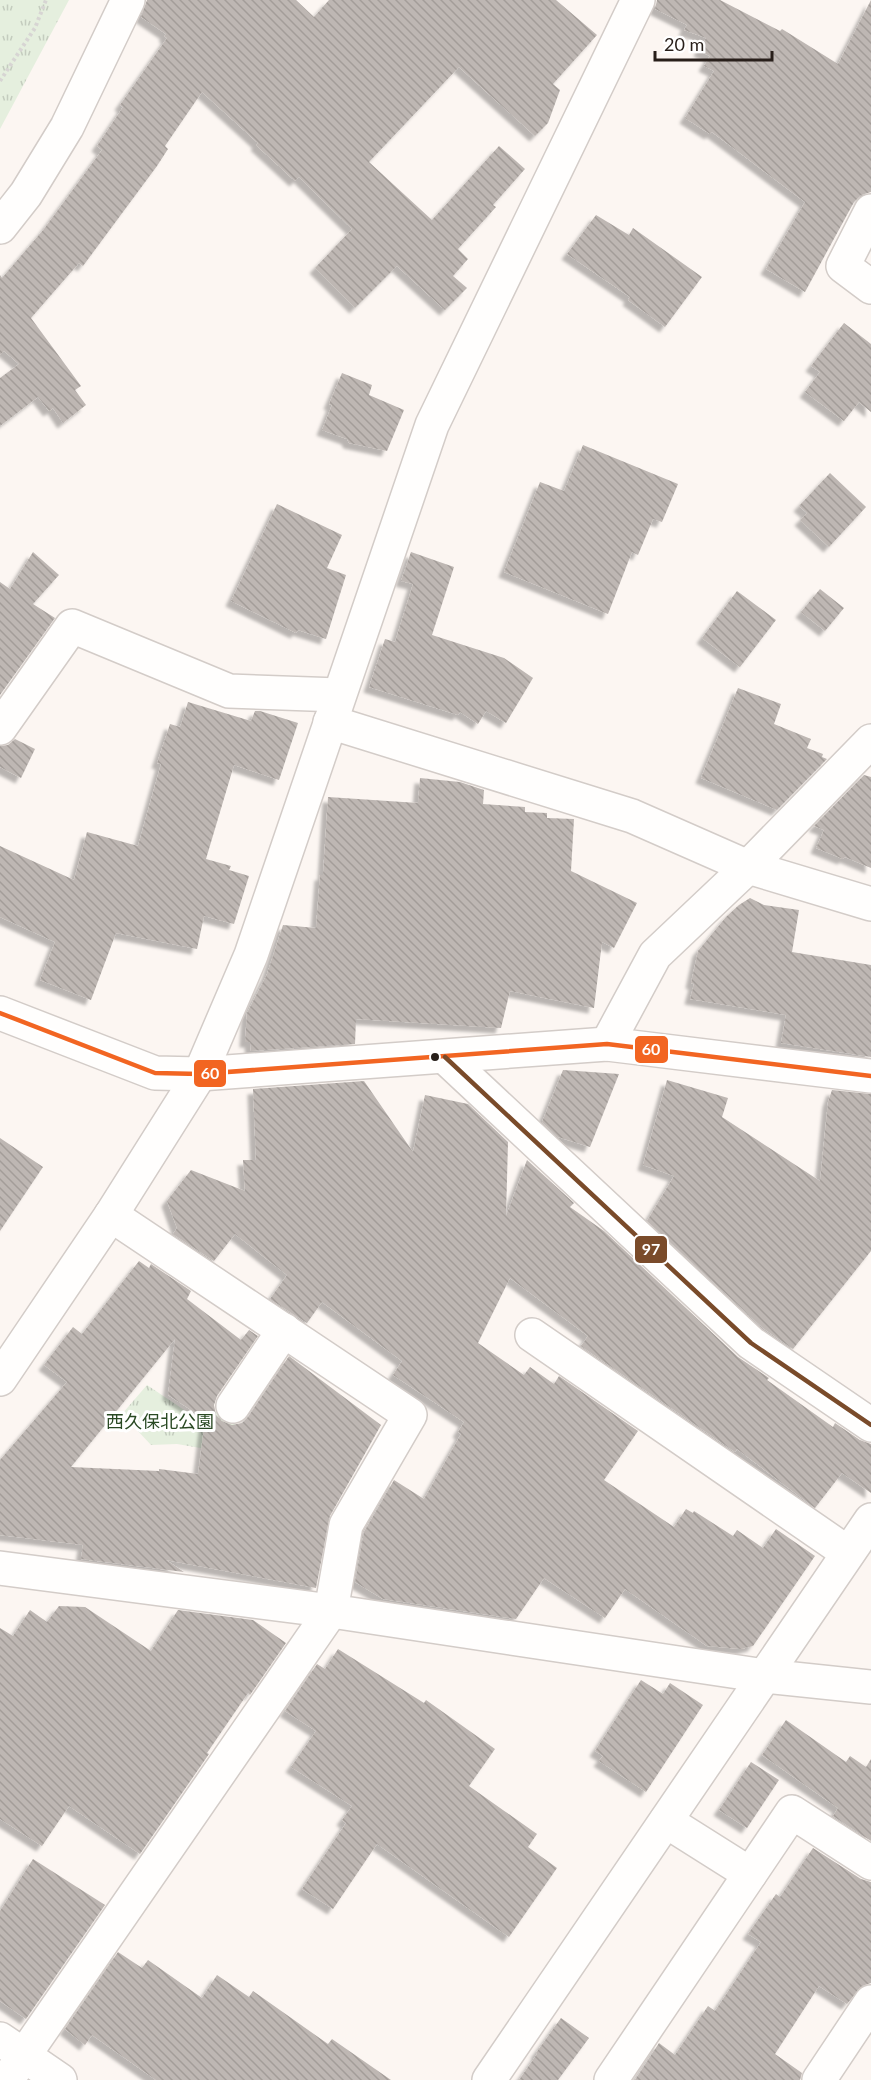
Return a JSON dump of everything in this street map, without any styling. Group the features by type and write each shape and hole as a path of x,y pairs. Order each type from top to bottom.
{"street":[{"path":"0,226 26,194 67,127 128,0"},
{"path":"0,1379 111,1215 200,1074 251,956 432,425 638,0"},
{"path":"871,211 843,266 871,286"},
{"path":"0,728 72,626 229,691 334,708 632,816 748,867 871,904"},
{"path":"607,1044 655,955 748,867 871,741"},
{"path":"0,1013 155,1073 200,1074 607,1044 871,1076"},
{"path":"445,1057 751,1342 871,1425"},
{"path":"60,2080 10,2058 331,1611 346,1525 410,1415 111,1215"},
{"path":"232,1406 284,1330"},
{"path":"532,1335 849,1553"},
{"path":"489,2080 871,1520"},
{"path":"0,1568 331,1611 765,1676 871,1687"},
{"path":"611,2080 792,1812 871,1863"},
{"path":"666,1821 750,1874"},
{"path":"819,2080 871,2002"}],"path":[{"path":"0,81 35,28 46,0"}],"green space":[{"path":"0,0 69,0 0,129"},
{"name":"西久保北公園","path":"147,1385 205,1424 221,1405 239,1418 218,1451 177,1444 151,1445 122,1414"}],"building":[{"path":"147,0 296,0 314,17 329,0 556,0 597,35 553,84 560,90 548,123 535,136 459,67 369,162 432,220 499,146 525,169 493,205 496,207 458,249 468,259 453,276 467,288 445,310 397,266 355,308 315,268 352,229 299,177 295,181 256,145 258,143 202,92 165,146 168,149 157,166 83,266 79,263 31,318 81,386 75,390 86,405 63,423 53,408 49,411 38,397 0,426 0,378 19,364 4,351 0,355 0,275 2,278 44,229 102,150 97,146 123,107 120,105 167,38 164,36 166,34 141,17"},
{"path":"657,0 720,0 780,31 782,29 838,64 871,0 871,192 861,195 854,202 805,292 766,269 805,202 712,132 710,134 685,118 714,71 704,66 710,56 699,51 706,38 684,30 687,25 655,9"},
{"path":"596,215 629,235 633,228 702,277 665,327 628,300 630,297 567,254"},
{"path":"844,323 871,344 871,412 859,402 844,421 805,392 820,372 811,366"},
{"path":"342,373 372,385 369,395 404,410 387,451 349,443 347,439 322,430 332,405 329,404"},
{"path":"583,445 678,484 662,522 653,519 638,555 632,552 608,614 504,572 540,482 564,491"},
{"path":"830,473 866,507 829,547 800,520 807,513 799,506"},
{"path":"277,504 342,535 327,568 346,575 326,639 298,630 296,633 231,601"},
{"path":"33,552 59,575 33,604 55,618 0,695 0,582 10,589"},
{"path":"411,552 454,567 432,635 504,658 533,678 506,723 486,711 478,724 460,712 458,715 369,687 385,639 395,642 413,584 401,581"},
{"path":"820,589 844,608 825,631 801,612"},
{"path":"737,591 776,620 740,667 702,638"},
{"path":"738,688 781,704 774,724 811,739 807,748 823,754 822,757 827,759 777,810 701,778"},
{"path":"188,702 251,721 255,711 260,711 298,723 279,780 234,765 206,859 231,866 229,870 249,876 234,924 204,916 197,949 116,933 91,1000 40,980 55,942 0,917 0,846 74,880 87,832 138,846 161,764 157,763 170,724 180,727"},
{"path":"15,739 35,749 21,778 0,767 0,746 8,745"},
{"path":"864,775 871,777 871,868 816,848 824,830 814,826"},
{"path":"420,778 460,782 484,790 483,804 525,807 525,812 547,813 547,818 574,819 571,871 637,903 614,948 602,942 594,1008 510,991 501,1028 356,1019 355,1044 251,1051 250,1042 245,1042 247,1013 267,974 283,925 316,928 320,875 323,875 328,797 418,803"},
{"path":"750,898 764,905 799,910 792,952 871,965 871,1057 781,1043 786,1015 690,999 698,951 726,917"},
{"path":"563,1070 619,1074 590,1147 558,1137 542,1122"},
{"path":"667,1080 728,1098 722,1117 820,1181 828,1102 832,1090 871,1094 871,1251 793,1349 763,1328 647,1221 674,1176 643,1165"},
{"path":"364,1081 413,1152 425,1095 468,1104 508,1142 506,1216 527,1160 574,1203 570,1207 604,1231 738,1357 833,1427 835,1423 860,1440 871,1444 871,1493 842,1473 815,1508 737,1449 735,1452 581,1346 588,1336 510,1278 478,1343 524,1375 530,1367 554,1384 559,1376 638,1431 604,1480 674,1527 686,1509 693,1513 694,1511 733,1536 737,1530 763,1548 776,1529 815,1556 753,1646 741,1649 707,1646 625,1589 605,1618 544,1578 516,1619 383,1599 355,1582 364,1532 394,1480 424,1499 461,1434 458,1432 464,1422 393,1375 402,1361 322,1302 307,1323 270,1299 287,1275 235,1234 214,1261 173,1234 177,1228 167,1201 191,1170 245,1191 243,1160 256,1160 253,1089"},
{"path":"0,1138 43,1167 0,1231"},
{"path":"139,1261 149,1268 151,1264 191,1291 187,1299 241,1340 249,1330 258,1336 217,1396 214,1405 216,1415 222,1421 232,1425 242,1423 289,1356 381,1425 330,1516 316,1588 166,1560 184,1572 81,1559 83,1545 0,1535 0,1460 67,1382 44,1365 73,1327 82,1334","holes":["175,1339 168,1395 205,1419 198,1474 159,1469 159,1471 71,1467"]},
{"path":"59,1606 85,1607 151,1651 178,1610 253,1620 286,1643 250,1695 248,1693 140,1854 69,1806 42,1846 0,1819 0,1628 13,1636 30,1610 47,1622"},
{"path":"338,1649 424,1703 426,1700 495,1749 469,1786 537,1834 528,1847 557,1868 509,1937 377,1844 333,1909 302,1889 346,1823 342,1820 352,1806 291,1767 316,1731 285,1711 317,1664 325,1669"},
{"path":"641,1680 663,1694 670,1683 703,1705 646,1792 599,1761 603,1756 595,1751"},
{"path":"786,1720 846,1762 850,1756 866,1767 871,1759 871,1841 833,1816 838,1808 762,1755"},
{"path":"751,1762 779,1780 747,1828 719,1810"},
{"path":"813,1848 861,1879 871,1882 871,1983 862,1986 847,2004 819,1986 775,2054 802,2073 800,2080 635,2080 659,2043 675,2055 708,2006 715,2011 761,1942 748,1934 776,1894 780,1897"},
{"path":"33,1859 105,1905 26,2019 0,2001 0,1911"},
{"path":"118,1952 142,1968 148,1960 202,1998 217,1975 249,1997 253,1991 328,2044 332,2039 391,2080 156,2080 92,2035 85,2045 65,2029"},
{"path":"561,2018 589,2038 558,2080 519,2080 536,2053"}],"transit line":[{"name":"60","path":"0,1013 155,1073 200,1074 607,1044 871,1076"},
{"name":"97","path":"445,1057 751,1343 871,1425"}]}
